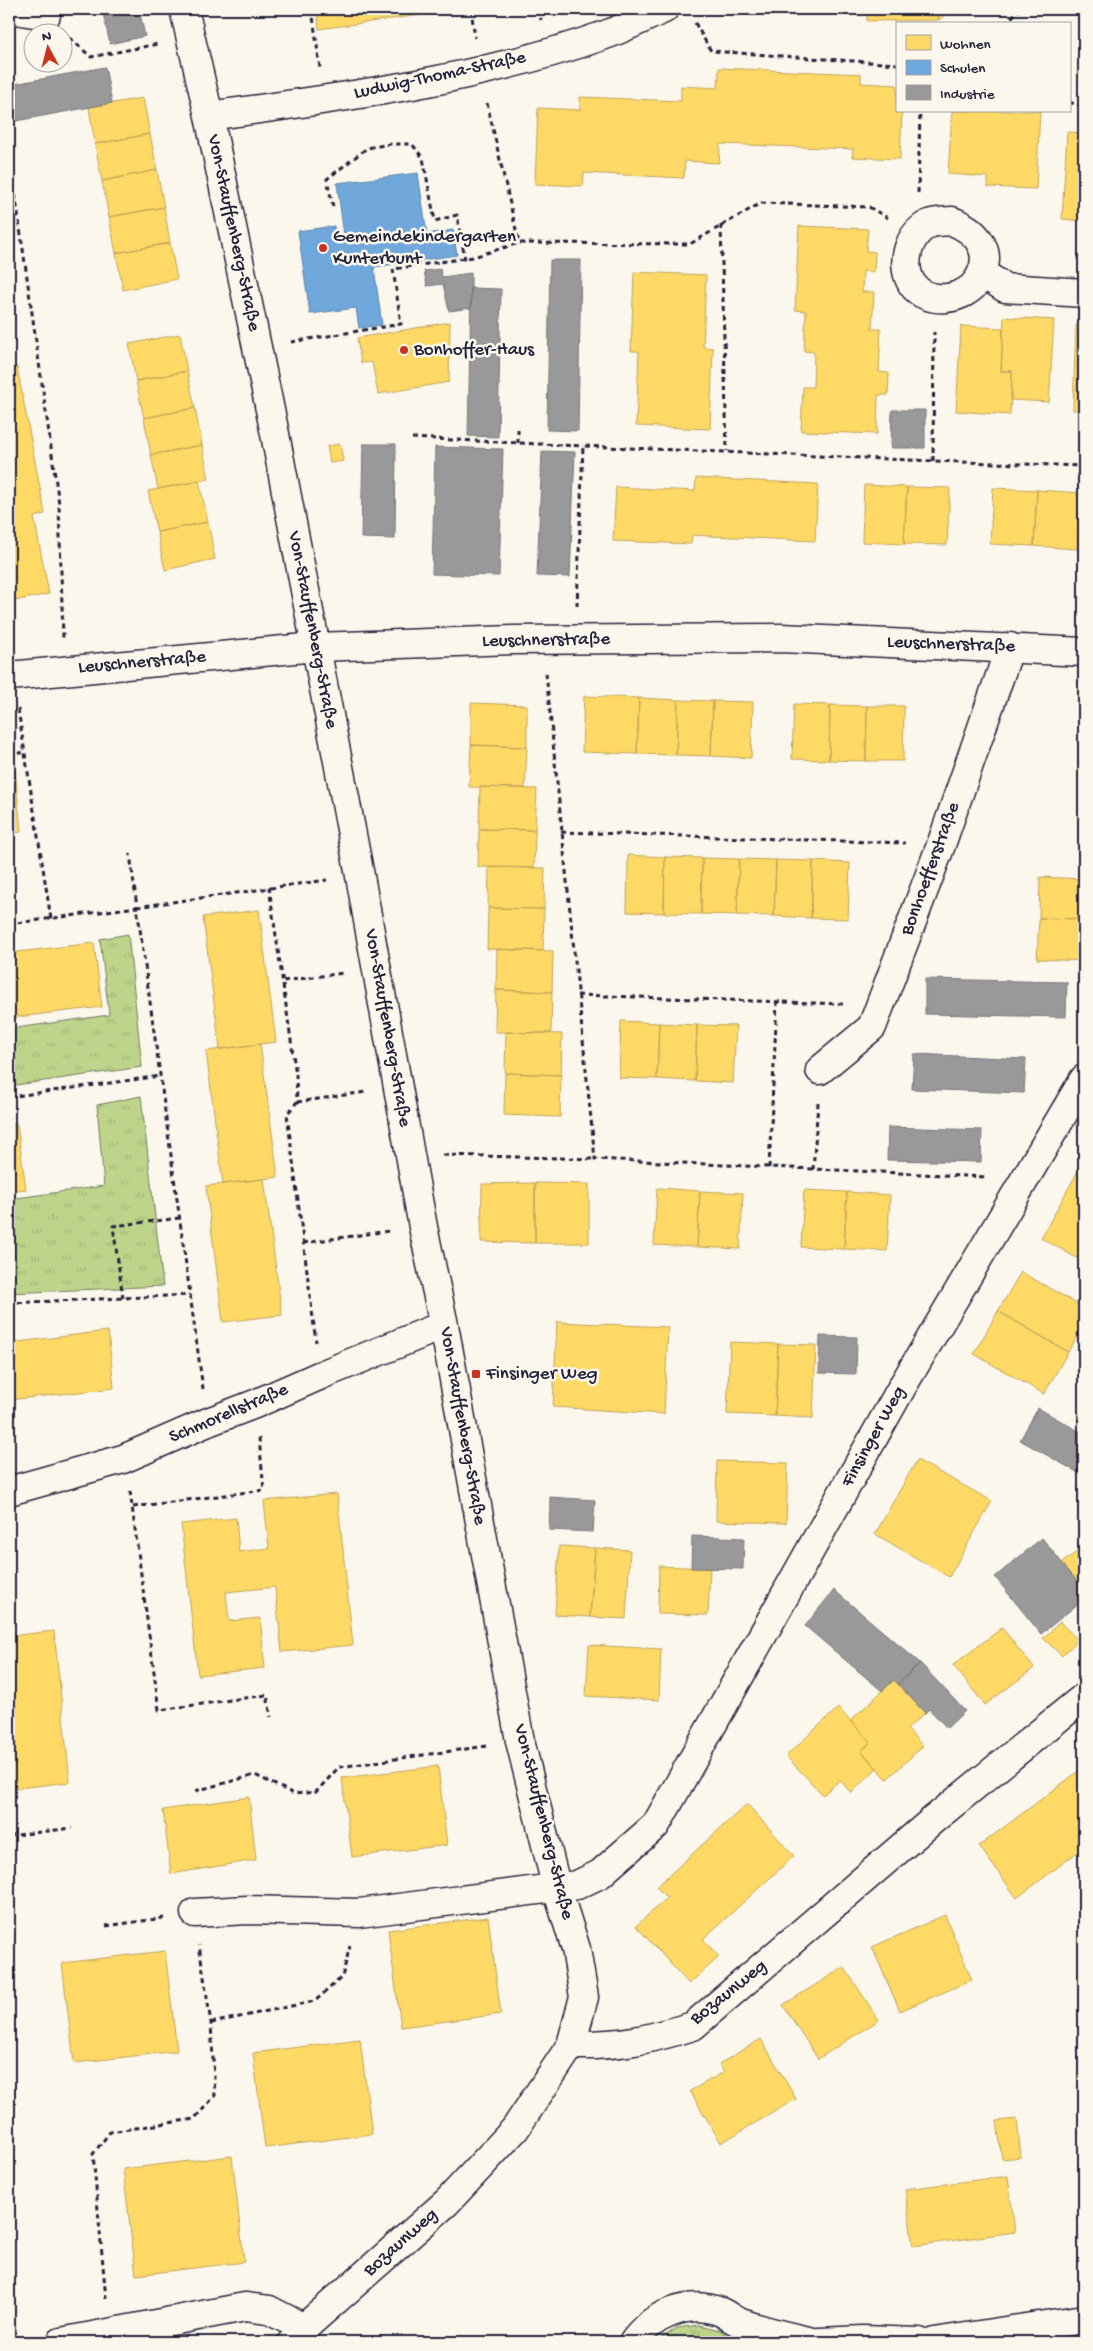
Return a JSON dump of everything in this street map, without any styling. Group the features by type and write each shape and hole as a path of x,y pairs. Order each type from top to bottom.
{"street":[{"path":"9,9 46,15"},
{"name":"Von-Stauffenberg-Straße","path":"184,9 209,116 316,646 360,876 422,1227 444,1325 520,1742 557,1888 576,1949 584,1997 571,2045"},
{"name":"Ludwig-Thoma-Straße","path":"209,116 324,99 480,72 606,34 664,9"},
{"path":"952,221 966,227 974,233 981,244 984,255 982,273 970,290 959,296 948,299 935,298 923,293 912,284 908,271 907,252 910,242 929,224 936,222 952,221"},
{"path":"982,273 1005,288 1084,293"},
{"name":"Leuschnerstraße","path":"10,676 316,646 545,640 781,638 1010,647 1084,652"},
{"name":"Bonhoefferstraße","path":"820,1070 872,1027 942,845 1010,647"},
{"name":"Finsinger Weg","path":"195,1913 247,1910 359,1913 577,1885 600,1874 656,1825 902,1387 1084,1079"},
{"name":"Schmorellstraße","path":"9,1491 123,1459 444,1325"},
{"name":"Bozaunweg","path":"298,2335 372,2270 460,2187 515,2129 571,2045 608,2046 644,2041 693,2026 934,1820 1084,1697"},
{"path":"61,2342 246,2306 269,2310 298,2335"},
{"path":"633,2342 640,2331 657,2318 677,2310 699,2308 720,2312 748,2332 812,2342"},
{"path":"934,2342 1084,2319"},
{"path":"819,2342 863,2340 919,2342"}],"path":[{"path":"312,9 324,99"},
{"path":"1007,22 1020,9"},
{"path":"46,15 91,57 191,38"},
{"path":"692,17 711,52 896,64"},
{"path":"480,72 519,243"},
{"path":"1070,102 1084,107"},
{"path":"256,349 401,324 393,270 465,259 519,243 690,244 760,203 869,207 917,234 920,112"},
{"path":"333,207 327,179 367,148 390,144 412,144 423,158 435,221 457,215 465,259"},
{"path":"9,150 59,504 63,636"},
{"path":"721,225 727,451"},
{"path":"933,461 935,298"},
{"path":"518,427 518,443"},
{"path":"412,438 1084,466"},
{"path":"576,640 583,446"},
{"path":"545,640 546,674 561,832 595,1159"},
{"path":"10,676 25,752 51,919"},
{"path":"9,755 25,752"},
{"path":"561,832 942,845"},
{"path":"130,854 208,1422"},
{"path":"9,924 360,876"},
{"path":"268,888 296,1075 298,1102"},
{"path":"282,981 376,969"},
{"path":"577,995 880,1005"},
{"path":"769,1168 777,1002"},
{"path":"813,1170 820,1070"},
{"path":"9,1097 160,1076"},
{"path":"321,1375 287,1114 298,1102 397,1088"},
{"path":"410,1154 595,1159 994,1177 1018,1190"},
{"path":"123,1298 113,1226 180,1218"},
{"path":"303,1243 422,1227"},
{"path":"9,1303 190,1295"},
{"path":"133,1507 264,1490 255,1404"},
{"path":"123,1459 133,1507 159,1710 267,1695 271,1717"},
{"path":"194,1791 255,1775 294,1794 316,1792 339,1767 520,1742"},
{"path":"9,1836 72,1828"},
{"path":"106,1926 195,1913 211,2023 214,2096 194,2119 110,2132 93,2154 108,2332"},
{"path":"211,2023 315,2001 342,1977 359,1913"}],"green space":[{"path":"128,934 142,1067 9,1086 9,1029 109,1015 100,939"},
{"path":"141,1096 163,1286 9,1293 9,1199 104,1186 97,1105"},
{"path":"699,2325 720,2330 737,2342 656,2342 677,2328"}],"building: Wohnen":[{"path":"317,9 427,9 428,14 319,29"},
{"path":"867,9 936,9 939,20 867,21"},
{"path":"936,9 951,9 939,20"},
{"path":"719,68 861,74 861,83 896,85 896,112 902,112 900,159 852,157 853,149 720,144 719,163 685,161 684,178 584,173 583,186 535,184 538,108 580,110 580,97 681,101 681,86 718,88"},
{"path":"143,98 150,134 95,144 89,107"},
{"path":"952,112 1040,112 1036,189 988,187 988,177 948,174"},
{"path":"1067,132 1084,133 1084,221 1062,219"},
{"path":"150,134 157,170 102,181 95,144"},
{"path":"157,170 164,207 109,217 102,181"},
{"path":"164,207 170,243 116,253 109,217"},
{"path":"799,226 868,229 866,251 875,252 874,272 863,271 862,292 874,292 872,329 881,329 879,372 889,373 888,395 878,395 877,434 801,431 803,387 813,387 814,352 804,351 806,311 795,310"},
{"path":"170,243 177,279 123,290 116,253"},
{"path":"634,272 706,275 703,347 713,348 710,429 636,426 639,351 631,351"},
{"path":"1004,317 1054,320 1049,402 1011,400 1012,371 1001,371"},
{"name":"Bonhoffer-Haus","path":"450,322 449,382 378,394 372,362 361,363 357,338"},
{"path":"1076,325 1084,325 1084,410 1073,410"},
{"path":"961,326 1003,328 1001,371 1012,371 1010,415 956,411"},
{"path":"180,334 187,371 136,381 129,344"},
{"path":"17,367 45,514 34,517 49,594 9,602 9,369"},
{"path":"187,371 195,408 144,418 136,381"},
{"path":"195,408 202,445 151,455 144,418"},
{"path":"340,444 343,461 330,463 327,446"},
{"path":"202,445 209,479 158,489 151,455"},
{"path":"696,478 818,484 815,541 692,535 691,544 613,541 616,487 695,491"},
{"path":"199,481 208,522 157,532 148,491"},
{"path":"864,485 907,487 904,544 862,542"},
{"path":"907,487 950,488 947,545 904,544"},
{"path":"993,488 1037,490 1034,546 990,544"},
{"path":"1037,490 1081,493 1077,549 1034,546"},
{"path":"208,522 215,559 165,570 157,532"},
{"path":"584,696 639,698 637,754 582,752"},
{"path":"639,698 678,700 676,755 637,754"},
{"path":"678,700 713,701 711,756 676,755"},
{"path":"713,701 753,702 751,758 711,756"},
{"path":"471,703 527,705 527,747 471,745"},
{"path":"794,704 830,705 829,760 792,759"},
{"path":"830,705 867,706 866,761 829,760"},
{"path":"867,706 904,706 903,761 866,761"},
{"path":"471,745 527,747 525,788 469,787"},
{"path":"15,769 21,832 9,834 9,770"},
{"path":"480,787 537,789 535,830 479,829"},
{"path":"1082,797 1084,797 1084,836 1080,836"},
{"path":"479,829 535,830 534,868 478,867"},
{"path":"1080,836 1084,836 1084,879 1078,879"},
{"path":"628,855 665,857 664,913 627,912"},
{"path":"665,857 702,858 701,914 664,913"},
{"path":"702,858 739,859 737,915 701,914"},
{"path":"739,859 776,860 774,916 737,915"},
{"path":"776,860 813,861 811,918 774,916"},
{"path":"813,861 850,863 848,919 811,918"},
{"path":"489,867 545,868 544,909 488,908"},
{"path":"1040,877 1084,879 1084,919 1039,918"},
{"path":"488,908 544,909 543,951 487,949"},
{"path":"259,910 276,1042 220,1049 203,917"},
{"path":"1039,918 1084,919 1084,961 1037,959"},
{"path":"94,943 102,1007 9,1018 9,953"},
{"path":"497,949 553,951 552,992 496,990"},
{"path":"496,990 552,992 551,1033 495,1032"},
{"path":"621,1021 659,1023 657,1079 619,1078"},
{"path":"659,1023 697,1025 695,1081 657,1079"},
{"path":"697,1025 736,1026 733,1083 695,1081"},
{"path":"506,1032 562,1034 561,1075 505,1073"},
{"path":"260,1044 278,1177 223,1184 206,1051"},
{"path":"505,1073 561,1075 560,1117 504,1115"},
{"path":"17,1124 26,1189 9,1191 9,1125"},
{"path":"1084,1160 1084,1262 1041,1238"},
{"path":"264,1179 282,1315 223,1322 206,1186"},
{"path":"535,1183 535,1243 481,1242 482,1184"},
{"path":"535,1183 589,1184 589,1243 535,1243"},
{"path":"657,1188 700,1191 697,1247 654,1245"},
{"path":"804,1190 847,1192 844,1249 801,1247"},
{"path":"700,1191 743,1193 740,1249 697,1247"},
{"path":"847,1192 890,1195 887,1251 844,1249"},
{"path":"1021,1272 1084,1308 1084,1325 1068,1352 998,1311"},
{"path":"998,1311 1068,1352 1044,1394 974,1354"},
{"path":"557,1322 668,1327 664,1414 553,1407"},
{"path":"108,1331 114,1388 9,1400 9,1343"},
{"path":"730,1342 778,1344 775,1416 727,1414"},
{"path":"778,1344 816,1345 813,1418 775,1416"},
{"path":"917,1460 992,1501 949,1577 875,1534"},
{"path":"717,1461 788,1463 786,1523 716,1521"},
{"path":"337,1494 353,1645 282,1652 275,1587 226,1592 229,1621 260,1618 265,1668 198,1675 181,1524 236,1518 239,1552 269,1548 264,1501"},
{"path":"559,1546 595,1548 590,1617 555,1615"},
{"path":"1084,1546 1084,1590 1062,1563"},
{"path":"595,1548 630,1550 626,1619 590,1617"},
{"path":"659,1566 710,1568 708,1615 658,1614"},
{"path":"1060,1622 1078,1640 1062,1656 1043,1638"},
{"path":"1002,1628 1034,1668 985,1705 953,1665"},
{"path":"54,1631 70,1782 9,1789 9,1636"},
{"path":"589,1645 661,1649 659,1700 586,1696"},
{"path":"894,1680 925,1713 907,1729 923,1746 887,1779 861,1751 871,1742 850,1721"},
{"path":"838,1708 871,1742 861,1751 877,1768 851,1793 840,1780 823,1795 786,1756"},
{"path":"438,1766 447,1845 352,1857 342,1778"},
{"path":"1084,1767 1084,1847 1017,1898 979,1846"},
{"path":"249,1797 256,1860 171,1874 163,1810"},
{"path":"747,1804 794,1856 703,1939 719,1957 689,1984 636,1926 667,1898 656,1887"},
{"path":"945,1915 972,1980 900,2011 872,1947"},
{"path":"488,1917 501,2014 401,2027 388,1930"},
{"path":"165,1951 177,2051 74,2063 62,1963"},
{"path":"844,1967 879,2020 818,2059 783,2005"},
{"path":"360,2039 372,2134 265,2148 253,2053"},
{"path":"761,2039 796,2099 721,2143 690,2091 724,2072 719,2064"},
{"path":"1017,2119 1021,2157 1002,2159 997,2121"},
{"path":"232,2156 244,2262 136,2275 123,2169"},
{"path":"1008,2176 1015,2232 913,2246 905,2189"},
{"path":"188,2336 190,2342 171,2342"}],"building: Schulen":[{"path":"418,173 427,234 453,230 457,255 374,267 382,325 359,328 356,308 310,314 298,231 334,226 336,237 344,236 337,183"}],"building: Industrie":[{"path":"102,9 139,9 145,36 110,44"},
{"path":"105,67 112,103 16,121 9,85"},
{"path":"550,260 581,260 578,431 547,430"},
{"path":"440,269 442,277 471,273 471,308 449,311 443,284 427,286 424,271"},
{"path":"471,288 501,289 498,437 468,436"},
{"path":"892,410 925,410 925,448 891,448"},
{"path":"363,444 396,444 395,539 361,538"},
{"path":"435,447 503,449 499,576 432,574"},
{"path":"542,451 575,452 570,577 537,576"},
{"path":"925,979 1067,982 1066,1017 925,1014"},
{"path":"914,1054 1026,1059 1024,1093 912,1089"},
{"path":"888,1127 982,1130 981,1162 887,1160"},
{"path":"820,1336 857,1337 856,1374 819,1373"},
{"path":"1038,1408 1084,1434 1084,1476 1020,1440"},
{"path":"550,1497 595,1500 593,1532 549,1530"},
{"path":"692,1536 744,1538 743,1569 691,1568"},
{"path":"1042,1538 1084,1590 1084,1599 1041,1634 995,1577"},
{"path":"834,1590 920,1663 898,1684 894,1680 882,1691 805,1626"},
{"path":"920,1663 965,1711 947,1728 929,1709 925,1713 898,1684"}],"place":[{"name":"Gemeindekindergarten Kunterbunt","path":"323,248"},
{"name":"Bonhoffer-Haus","path":"404,350"},
{"name":"Finsinger Weg","path":"476,1374"}]}
